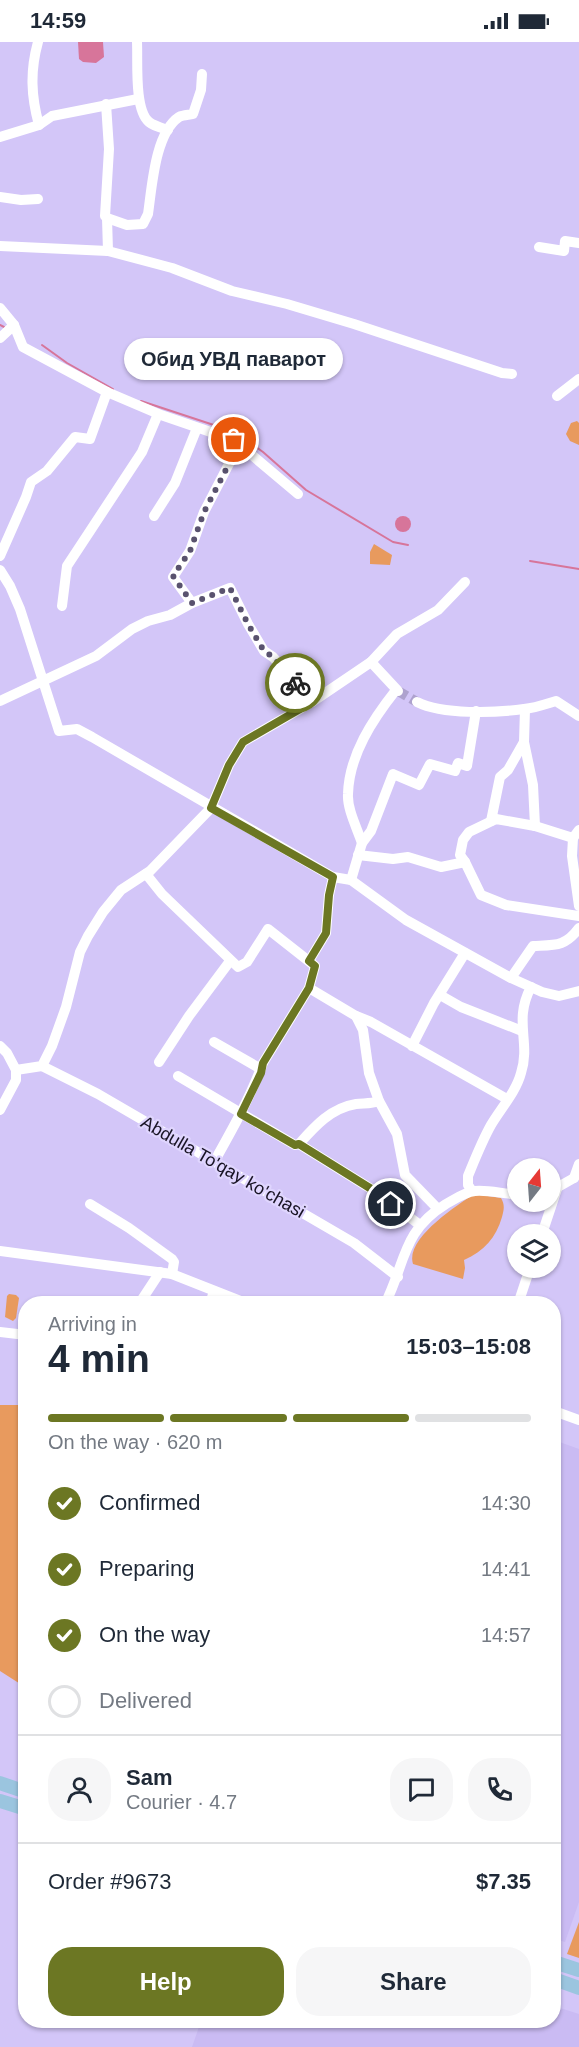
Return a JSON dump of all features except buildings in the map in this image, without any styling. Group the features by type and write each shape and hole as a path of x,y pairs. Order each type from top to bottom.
{"main road":[{"path":"0,1783 18,1789"},
{"path":"0,1801 18,1807"},
{"path":"561,1964 579,1970"},
{"path":"561,1982 579,1988"}],"street":[{"path":"38,42 31,76 32,99 39,125"},
{"path":"137,42 138,99 141,109 149,122 168,130"},
{"path":"107,218 126,225 143,224 148,214 160,143 180,117 193,114 201,90 202,74"},
{"path":"0,137 39,125 52,116 138,99"},
{"path":"106,104 109,149 105,216 107,218 108,251"},
{"path":"0,197 21,200 38,199"},
{"path":"539,247 564,251 565,241 579,243"},
{"path":"0,246 108,251 171,268 232,291 287,304 512,374"},
{"path":"0,308 15,325 23,347 107,392 158,414 234,440 298,494"},
{"path":"0,338 15,325"},
{"path":"557,396 579,379"},
{"path":"0,556 31,482 47,471 75,437 90,439 107,392"},
{"path":"62,606 67,567 142,452 158,414"},
{"path":"154,516 175,483 197,428"},
{"path":"192,603 173,576 190,551 204,512 231,460 234,440"},
{"path":"0,570 20,609 59,731 77,729 92,737 333,877 351,880 406,920 511,978 542,992 559,996 579,992"},
{"path":"16,1070 42,1066 66,1008 83,945 103,912 121,890 146,874 211,808 229,765 243,742 312,702 371,662 397,634 438,610 465,582"},
{"path":"0,701 96,656 132,629 148,621 170,615 192,603 230,588 264,651 273,657 312,702"},
{"path":"362,843 347,796 352,764 375,719 397,690 371,662"},
{"path":"417,702 440,710 476,711 525,709 556,701 579,716"},
{"path":"525,709 524,742 533,785 535,826"},
{"path":"351,880 362,843 371,831 393,774 419,785 430,764 455,771 458,764 467,766 476,711"},
{"path":"491,821 500,777 508,770 524,742"},
{"path":"579,906 572,856 576,834 496,819 469,832 463,840 460,855 481,895 506,905 579,916"},
{"path":"358,855 393,859 408,857 441,867 465,862"},
{"path":"146,874 162,894 238,968 243,966 268,929 315,966 309,988 261,1069 241,1114 214,1162"},
{"path":"309,961 326,933 333,877"},
{"path":"511,978 533,946 561,945 579,928"},
{"path":"412,1046 454,968 465,954"},
{"path":"159,1062 189,1016 230,961"},
{"path":"472,1191 468,1185 468,1176 489,1128 517,1086 522,1070 524,1059 522,1015 525,999 531,987"},
{"path":"309,988 507,1099"},
{"path":"440,995 461,1007 522,1031"},
{"path":"356,1016 363,1030 369,1073 379,1101 397,1134 405,1175 438,1209"},
{"path":"214,1042 261,1069"},
{"path":"0,1046 7,1053 16,1070 16,1080 0,1110"},
{"name":"Abdulla To'qay ko'chasi","path":"42,1066 98,1094 354,1244 398,1277"},
{"path":"178,1076 295,1145 299,1144 373,1190 420,1225"},
{"path":"299,1144 315,1125 327,1116 346,1107 379,1101"},
{"path":"561,1186 576,1179 579,1164"},
{"path":"389,1296 398,1277 408,1244 420,1225 438,1209 472,1191 507,1194"},
{"path":"90,1204 141,1236 174,1262 146,1296"},
{"path":"0,1251 166,1273 227,1296"},
{"path":"521,1296 527,1278"},
{"path":"212,1296 214,1291"},
{"path":"0,1332 18,1334"},
{"path":"561,1413 579,1419"}],"shaded area":[{"path":"78,42 103,42 104,57 96,63 83,62 79,59"},
{"path":"577,421 579,423 579,445 570,441 566,434 571,423"},
{"path":"403,516 411,524 403,532 395,524"},
{"path":"374,544 392,555 390,565 370,564 370,552"},
{"path":"474,1194 501,1198 504,1209 493,1237 478,1252 464,1260 463,1279 413,1264 413,1254 424,1234"},
{"path":"9,1294 18,1297 16,1318 13,1321 5,1317"},
{"path":"0,1405 18,1405 18,1683 0,1671"},
{"path":"561,1443 579,1449 579,1902 565,1942 561,1941"},
{"path":"579,1922 579,1958 567,1954"},
{"path":"561,2008 579,2014 579,2047 192,2047 199,2028 561,2028"}],"waterway":[{"path":"0,325 4,327"},
{"path":"42,345 67,363 113,389"},
{"path":"141,401 235,432"},
{"path":"241,436 306,490 393,542 408,545"},
{"path":"530,561 579,569"}],"tunnel":[{"path":"398,691 417,702"}],"way so far":[{"path":"234,440 231,460 204,512 190,551 173,576 192,603 230,588 264,651 273,657 295,683"}],"place":[{"name":"Обид УВД паварот","path":"234,440"}],"route":[{"path":"295,683 312,702 243,742 229,765 211,808 333,877 326,933 309,961 315,966 309,988 263,1063 261,1073 241,1114 295,1145 299,1144 373,1190 391,1204"}]}
